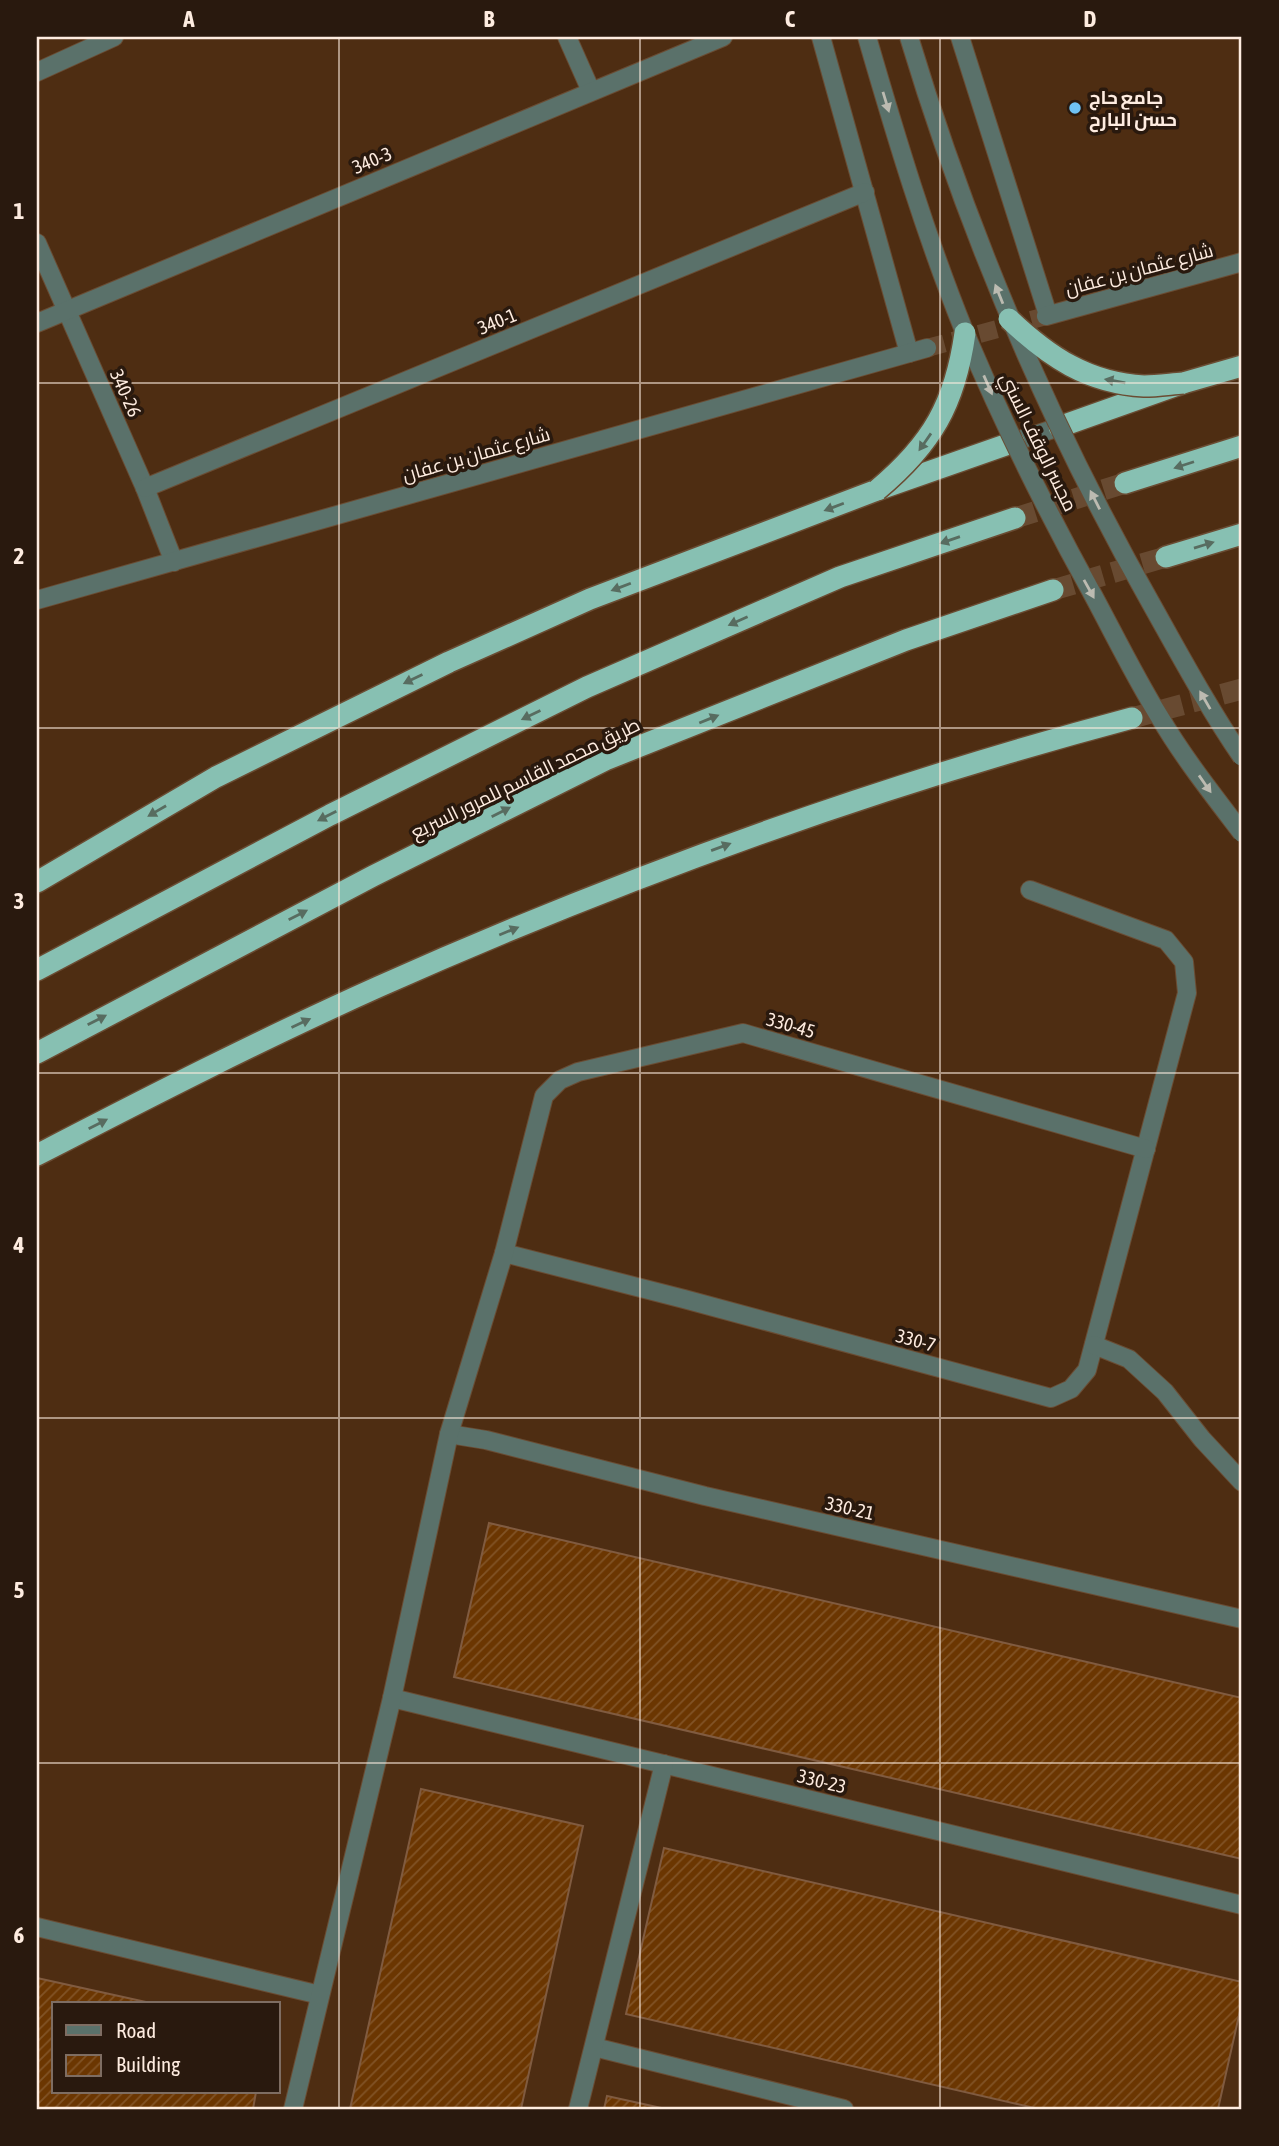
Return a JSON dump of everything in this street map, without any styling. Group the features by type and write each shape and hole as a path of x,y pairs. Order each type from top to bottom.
{"highway":[{"path":"1009,319 1037,346 1070,367 1107,380 1144,386 1183,383"},
{"path":"877,490 901,471 922,448 939,422 961,364 965,333"},
{"path":"1059,427 1183,383 1242,366"},
{"path":"37,882 216,777 449,662 590,598 877,490 1014,442"},
{"path":"1125,483 1242,446"},
{"path":"37,970 330,814 587,687 840,577 1015,518"},
{"path":"1166,557 1242,534"},
{"name":"طريق محمد القاسم للمرور السريع","path":"37,1053 373,876 605,760 906,640 1053,590"},
{"path":"37,1155 375,988 598,894 832,808 964,766 1132,718"}],"street":[{"path":"37,72 114,37"},
{"path":"567,37 591,91"},
{"name":"340-3","path":"37,323 723,37"},
{"path":"821,37 909,353"},
{"name":"مجسر الوقف السني","path":"867,37 935,254 965,333 1014,442 1159,717 1242,832"},
{"name":"مجسر الوقف السني","path":"909,37 936,128 1009,319 1118,546 1217,721 1242,757"},
{"name":"شارع عثمان بن عفان","path":"960,37 1047,316 1242,262"},
{"name":"340-1","path":"145,488 865,192"},
{"name":"340-26","path":"37,243 145,488 174,562"},
{"name":"شارع عثمان بن عفان","path":"37,600 927,348"},
{"path":"1014,442 1059,427"},
{"name":"330-7","path":"504,1253 684,1298 1051,1398 1071,1389 1087,1370 1187,993 1184,962 1166,940 1030,890"},
{"name":"330-45","path":"293,2109 392,1698 449,1434 504,1253 544,1096 560,1080 578,1072 743,1033 1146,1149"},
{"path":"1094,1345 1129,1359 1165,1392 1202,1440 1242,1482"},
{"name":"330-21","path":"449,1434 486,1440 718,1499 1242,1619"},
{"name":"330-23","path":"392,1698 1242,1905"},
{"path":"578,2109 664,1764"},
{"path":"37,1927 320,1995"},
{"path":"594,2047 844,2109"}],"building":[{"path":"489,1523 1242,1698 1242,1859 454,1677"},
{"path":"421,1789 583,1826 521,2109 350,2109"},
{"path":"664,1848 1242,1982 1242,2002 1218,2109 1039,2109 626,2014"},
{"path":"37,1978 146,2002 52,2002 52,2094 256,2094 253,2109 37,2109"},
{"path":"607,2096 666,2109 604,2109"}],"tunnel":[{"path":"927,348 1046,316"},
{"path":"1015,518 1125,483"},
{"path":"1053,590 1166,557"},
{"path":"1132,718 1242,689"}],"place":[{"name":"جامع حاج حسن البارح","path":"1075,108"}]}
